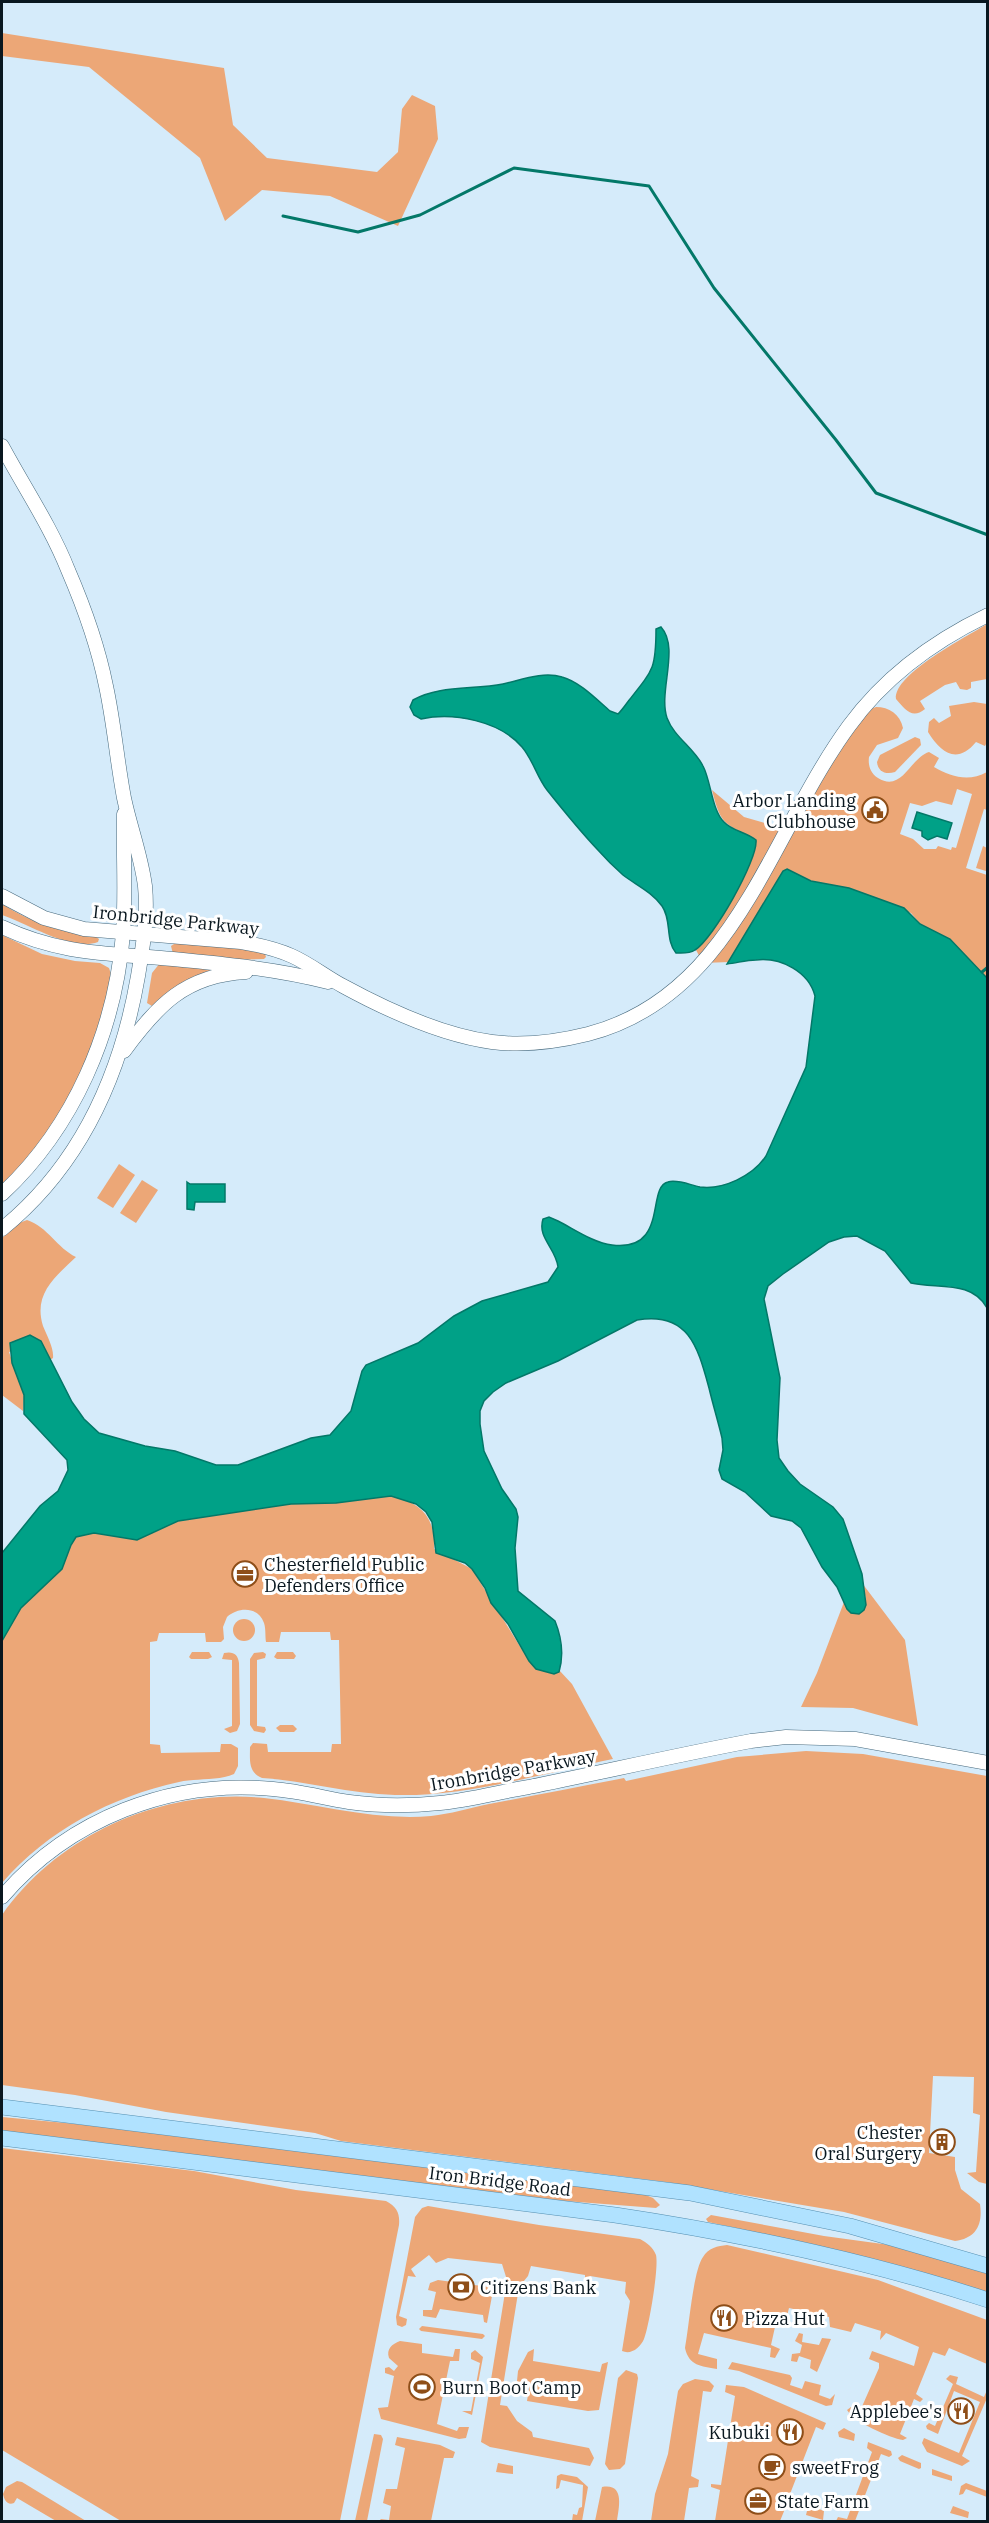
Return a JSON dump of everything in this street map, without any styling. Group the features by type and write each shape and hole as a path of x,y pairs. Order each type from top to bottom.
{"main road":[{"name":"Iron Bridge Road","path":"2,2107 690,2193 850,2226 987,2266"},
{"name":"Iron Bridge Road","path":"2,2138 615,2215 685,2226 819,2253 894,2272 987,2300"}],"street":[{"path":"2,446 68,567 89,624 107,687 124,797 144,879 144,934 141,957 119,1057 101,1101 75,1149 36,1198 2,1228"},
{"name":"Ironbridge Parkway","path":"2,896 23,909 62,924 84,929 241,942 264,947 295,958 344,987 445,1031 493,1042 519,1044 571,1039 596,1032 633,1018 654,1006 688,979 708,958 734,922 823,766 866,705 898,672 960,629 987,615"},
{"path":"2,1194 40,1152 70,1108 83,1085 108,1017 121,955 123,933 124,797"},
{"name":"Ironbridge Parkway","path":"2,927 66,950 287,971 344,987"},
{"path":"119,1057 157,1008 185,988 217,976 287,971"},
{"name":"Ironbridge Parkway","path":"2,1897 22,1874 54,1848 109,1815 162,1797 199,1789 245,1787 275,1789 372,1804 438,1803 751,1740 786,1737 855,1739 987,1763"}],"shaded area":[{"path":"2,33 224,68 233,125 267,158 377,172 398,152 402,109 412,95 435,106 438,139 398,226 330,196 262,190 225,221 200,158 89,67 2,56"},
{"path":"987,624 987,679 971,682 971,688 967,690 960,689 956,682 945,685 920,701 925,709 916,713 909,712 896,699 898,689 918,667"},
{"path":"661,627 669,646 665,707 670,725 703,766 720,817 731,827 756,840 750,864 723,916 703,943 695,950 685,953 676,953 673,948 667,917 658,901 620,872 584,835 547,790 526,752 513,738 489,725 462,718 421,719 414,715 410,707 413,700 434,692 492,686 532,677 555,675 569,679 588,691 610,711 618,714 649,674 654,660 656,629"},
{"path":"974,702 987,704 987,742 985,746 976,742 962,753 950,754 938,746 928,732 929,722 934,718 939,723 951,716 949,706"},
{"path":"876,707 889,710 897,715 903,728 898,738 877,745 869,757 870,769 878,778 893,781 900,778 922,755 929,752 939,758 934,767 947,773 960,777 974,777 987,772 987,810 984,809 966,868 987,875 987,978 950,939 920,924 911,913 848,888 811,881 787,869 783,871 729,962 703,963 696,950 704,940 752,837 728,825 717,809 712,790 744,817 792,831 848,735 871,709","holes":["957,789 972,794 956,848 952,847 951,850 938,846 936,849 924,849 913,839 900,834 910,803 922,806 936,801 952,805"]},
{"path":"915,737 920,739 921,745 895,772 886,773 881,770 877,762 880,755"},
{"path":"917,812 952,823 947,839 937,836 928,840 922,836 922,831 912,828"},
{"path":"983,846 987,848 986,871 976,868"},
{"path":"787,869 811,881 849,888 904,908 920,924 950,939 987,978 987,1308 980,1299 963,1289 911,1283 885,1251 857,1236 829,1242 768,1286 764,1299 780,1378 777,1440 779,1458 800,1484 833,1507 843,1519 862,1574 866,1605 864,1610 859,1614 851,1613 847,1609 837,1587 822,1567 801,1528 792,1521 771,1516 745,1492 722,1479 719,1470 723,1450 722,1438 705,1373 695,1347 680,1327 669,1321 655,1319 637,1320 558,1361 506,1383 484,1401 480,1411 484,1451 502,1489 516,1509 518,1517 515,1548 518,1591 555,1621 561,1646 559,1672 554,1674 536,1669 508,1624 491,1603 485,1588 472,1569 465,1563 436,1553 432,1522 426,1512 416,1504 391,1496 336,1503 291,1504 178,1521 137,1540 94,1533 76,1537 62,1569 21,1608 2,1641 2,1553 40,1506 58,1491 68,1470 67,1460 24,1414 24,1395 12,1363 10,1343 30,1335 41,1341 72,1402 84,1419 99,1433 145,1446 175,1451 216,1465 238,1465 311,1438 330,1435 351,1411 362,1371 366,1365 418,1343 454,1316 482,1301 548,1282 558,1267 557,1260 543,1232 543,1219 549,1217 605,1244 630,1245 642,1239 649,1229 658,1195 662,1186 668,1182 700,1187 728,1184 753,1170 766,1156 806,1067 815,996 807,980 793,968 784,964 775,961 749,960 727,964 783,871"},
{"path":"2,904 47,926 95,936 99,939 98,942 75,943 49,935 2,915"},
{"path":"2,935 42,954 75,961 100,963 109,968 111,974 103,1020 70,1098 44,1137 22,1165 2,1185"},
{"path":"177,942 237,947 265,954 266,957 264,959 233,960 173,954 171,946"},
{"path":"160,963 209,965 210,971 183,982 152,1006 147,1003 152,973"},
{"path":"119,1164 135,1175 113,1208 97,1198"},
{"path":"142,1180 158,1190 136,1223 120,1213"},
{"path":"187,1182 190,1184 225,1184 225,1202 195,1202 194,1210 187,1209"},
{"path":"27,1220 41,1227 76,1257 48,1287 41,1305 43,1326 53,1358 50,1360 41,1341 9,1352 24,1395 23,1411 2,1395 2,1238 19,1223"},
{"path":"391,1496 411,1502 424,1513 432,1528 434,1549 472,1569 529,1661 559,1672 559,1670 572,1684 613,1759 505,1783 422,1795 378,1794 262,1778 252,1769 250,1747 253,1743 267,1744 268,1752 331,1752 332,1744 341,1744 339,1640 331,1640 330,1632 281,1632 279,1642 266,1642 265,1625 261,1617 253,1611 237,1611 227,1617 223,1627 224,1639 221,1642 206,1642 205,1633 159,1633 157,1641 150,1642 150,1744 160,1745 161,1753 220,1752 221,1744 231,1744 238,1748 238,1766 234,1774 154,1788 105,1807 60,1832 20,1864 2,1883 2,1641 21,1608 62,1569 76,1537 94,1533 137,1540 178,1521 291,1504 336,1503"},
{"path":"862,1583 905,1640 918,1726 853,1708 801,1707 817,1673 844,1602 847,1609 859,1614 865,1607 866,1600"},
{"path":"244,1619 252,1622 255,1630 252,1638 244,1641 236,1638 233,1630 236,1622"},
{"path":"192,1652 209,1652 212,1657 191,1659 189,1657"},
{"path":"277,1652 293,1652 296,1656 294,1659 277,1659 274,1657"},
{"path":"224,1653 234,1654 239,1663 240,1724 237,1731 230,1733 224,1729 232,1726 232,1660 222,1659"},
{"path":"254,1653 266,1654 265,1658 257,1660 257,1726 265,1727 264,1733 254,1731 250,1725 250,1659"},
{"path":"280,1725 293,1725 297,1729 294,1732 280,1732 276,1728"},
{"path":"806,1751 863,1754 987,1776 987,2184 979,2182 967,2173 976,2172 980,2115 973,2113 974,2077 933,2076 929,2153 955,2157 955,2170 961,2189 980,2204 979,2224 973,2234 968,2237 955,2241 844,2212 666,2182 341,2141 315,2133 166,2112 75,2095 2,2085 2,1915 26,1886 53,1861 84,1839 117,1822 152,1809 189,1801 226,1797 264,1798 389,1816 431,1816 624,1778 626,1781 737,1757"},
{"path":"2,2117 118,2128 641,2193 653,2198 660,2205 656,2208 552,2200 2,2131"},
{"path":"2,2148 194,2171 296,2190 386,2201 395,2208 399,2217 399,2225 340,2521 121,2521 2,2450"},
{"path":"428,2206 640,2239 653,2250 657,2262 646,2332 638,2348 632,2351 622,2351 630,2301 625,2293 626,2282 590,2276 588,2284 585,2285 585,2275 531,2266 528,2276 519,2287 500,2405 507,2406 517,2421 532,2432 533,2437 589,2448 594,2458 590,2466 490,2447 481,2442 507,2280 502,2264 448,2258 436,2263 429,2255 411,2269 416,2277 408,2276 399,2316 407,2319 406,2325 402,2327 397,2325 396,2317 415,2217 422,2208"},
{"path":"711,2215 824,2236 890,2245 987,2272 987,2293 849,2254 708,2222 706,2219"},
{"path":"727,2245 878,2280 987,2320 987,2364 949,2348 945,2356 933,2352 916,2394 923,2399 920,2402 914,2399 900,2434 907,2438 903,2440 873,2429 847,2410 851,2407 860,2411 879,2368 879,2363 869,2359 872,2351 914,2366 919,2347 886,2333 880,2340 881,2331 855,2323 851,2332 830,2327 829,2317 789,2308 786,2320 777,2318 771,2345 780,2349 775,2358 770,2357 771,2348 704,2333 698,2354 717,2359 717,2369 696,2364 689,2358 685,2348 697,2274 703,2257 708,2251"},
{"path":"438,2280 489,2287 492,2296 487,2323 484,2322 483,2315 440,2309 436,2318 423,2316 423,2310 432,2310 436,2292 428,2290 430,2283"},
{"path":"422,2326 485,2336 482,2339 421,2331 419,2329"},
{"path":"799,2333 803,2334 802,2342 819,2345 822,2338 831,2339 817,2372 810,2368 811,2360 799,2356 797,2362 791,2361 792,2354 800,2353 802,2345 795,2341"},
{"path":"400,2341 422,2344 422,2353 453,2357 455,2349 460,2349 459,2361 450,2361 437,2424 457,2431 459,2427 469,2427 466,2438 459,2439 381,2419 378,2408 388,2407 394,2376 385,2373 385,2368 389,2367 394,2371 398,2366 389,2358 388,2352 392,2345"},
{"path":"534,2349 533,2361 600,2372 602,2364 608,2362 599,2410 588,2411 527,2401 530,2382 527,2382 525,2393 516,2391 518,2371 528,2352"},
{"path":"475,2350 483,2357 472,2415 462,2411 471,2411 480,2363 471,2359 471,2353"},
{"path":"732,2362 790,2375 792,2378 790,2385 802,2389 805,2381 821,2385 819,2395 830,2399 835,2394 832,2405 826,2406 739,2371 728,2369"},
{"path":"626,2370 637,2374 638,2378 625,2464 620,2469 609,2470 605,2464 618,2378"},
{"path":"950,2375 958,2377 956,2384 984,2397 987,2390 987,2398 962,2456 970,2461 962,2466 927,2452 922,2443 924,2438 959,2453 980,2402 954,2391 938,2434 927,2429 926,2426 929,2423 935,2426 953,2384 946,2379"},
{"path":"695,2379 709,2381 714,2386 711,2392 703,2391 691,2476 699,2480 698,2487 689,2488 684,2521 651,2521 655,2494 668,2454 678,2391 683,2384"},
{"path":"726,2385 744,2387 826,2423 823,2430 816,2427 790,2494 798,2498 796,2506 787,2504 780,2521 715,2521 720,2490 711,2487 711,2484 721,2485 735,2396 725,2392"},
{"path":"844,2428 855,2434 854,2441 839,2437 838,2432"},
{"path":"374,2434 381,2435 383,2439 367,2521 355,2521"},
{"path":"397,2437 440,2445 455,2452 453,2458 444,2458 431,2521 379,2521 389,2520 391,2506 383,2503 386,2489 397,2489 405,2448 395,2445"},
{"path":"868,2442 891,2451 892,2455 889,2457 881,2454 855,2521 836,2521 838,2517 847,2519 872,2452 867,2448"},
{"path":"902,2455 921,2463 921,2468 900,2461 898,2458"},
{"path":"498,2463 513,2466 513,2474 496,2472"},
{"path":"932,2469 952,2476 952,2481 932,2475"},
{"path":"561,2474 577,2477 588,2487 582,2521 572,2521 573,2514 577,2515 579,2508 582,2507 583,2485 561,2480 559,2488 556,2489 557,2476"},
{"path":"17,2481 86,2521 56,2521 17,2498 14,2503 8,2503 3,2494 6,2487"},
{"path":"966,2483 987,2491 987,2497 966,2489 963,2494 959,2495 961,2486"},
{"path":"602,2487 609,2487 617,2492 619,2503 617,2521 595,2521"},
{"path":"953,2506 969,2512 968,2518 950,2513"},
{"path":"808,2507 824,2511 823,2520 806,2515"}],"waterway":[{"path":"283,216 358,232 420,215 514,168 649,186 714,288 876,493 988,535"},
{"path":"982,972 988,967"}],"place":[{"name":"Arbor Landing Clubhouse","path":"875,810"},
{"name":"Chesterfield Public Defenders Office","path":"245,1574"},
{"name":"Chester Oral Surgery","path":"942,2142"},
{"name":"Citizens Bank","path":"461,2287"},
{"name":"Pizza Hut","path":"724,2318"},
{"name":"Burn Boot Camp","path":"422,2387"},
{"name":"Applebee's","path":"961,2411"},
{"name":"Kubuki","path":"790,2432"},
{"name":"sweetFrog","path":"772,2467"},
{"name":"State Farm","path":"758,2501"}]}
